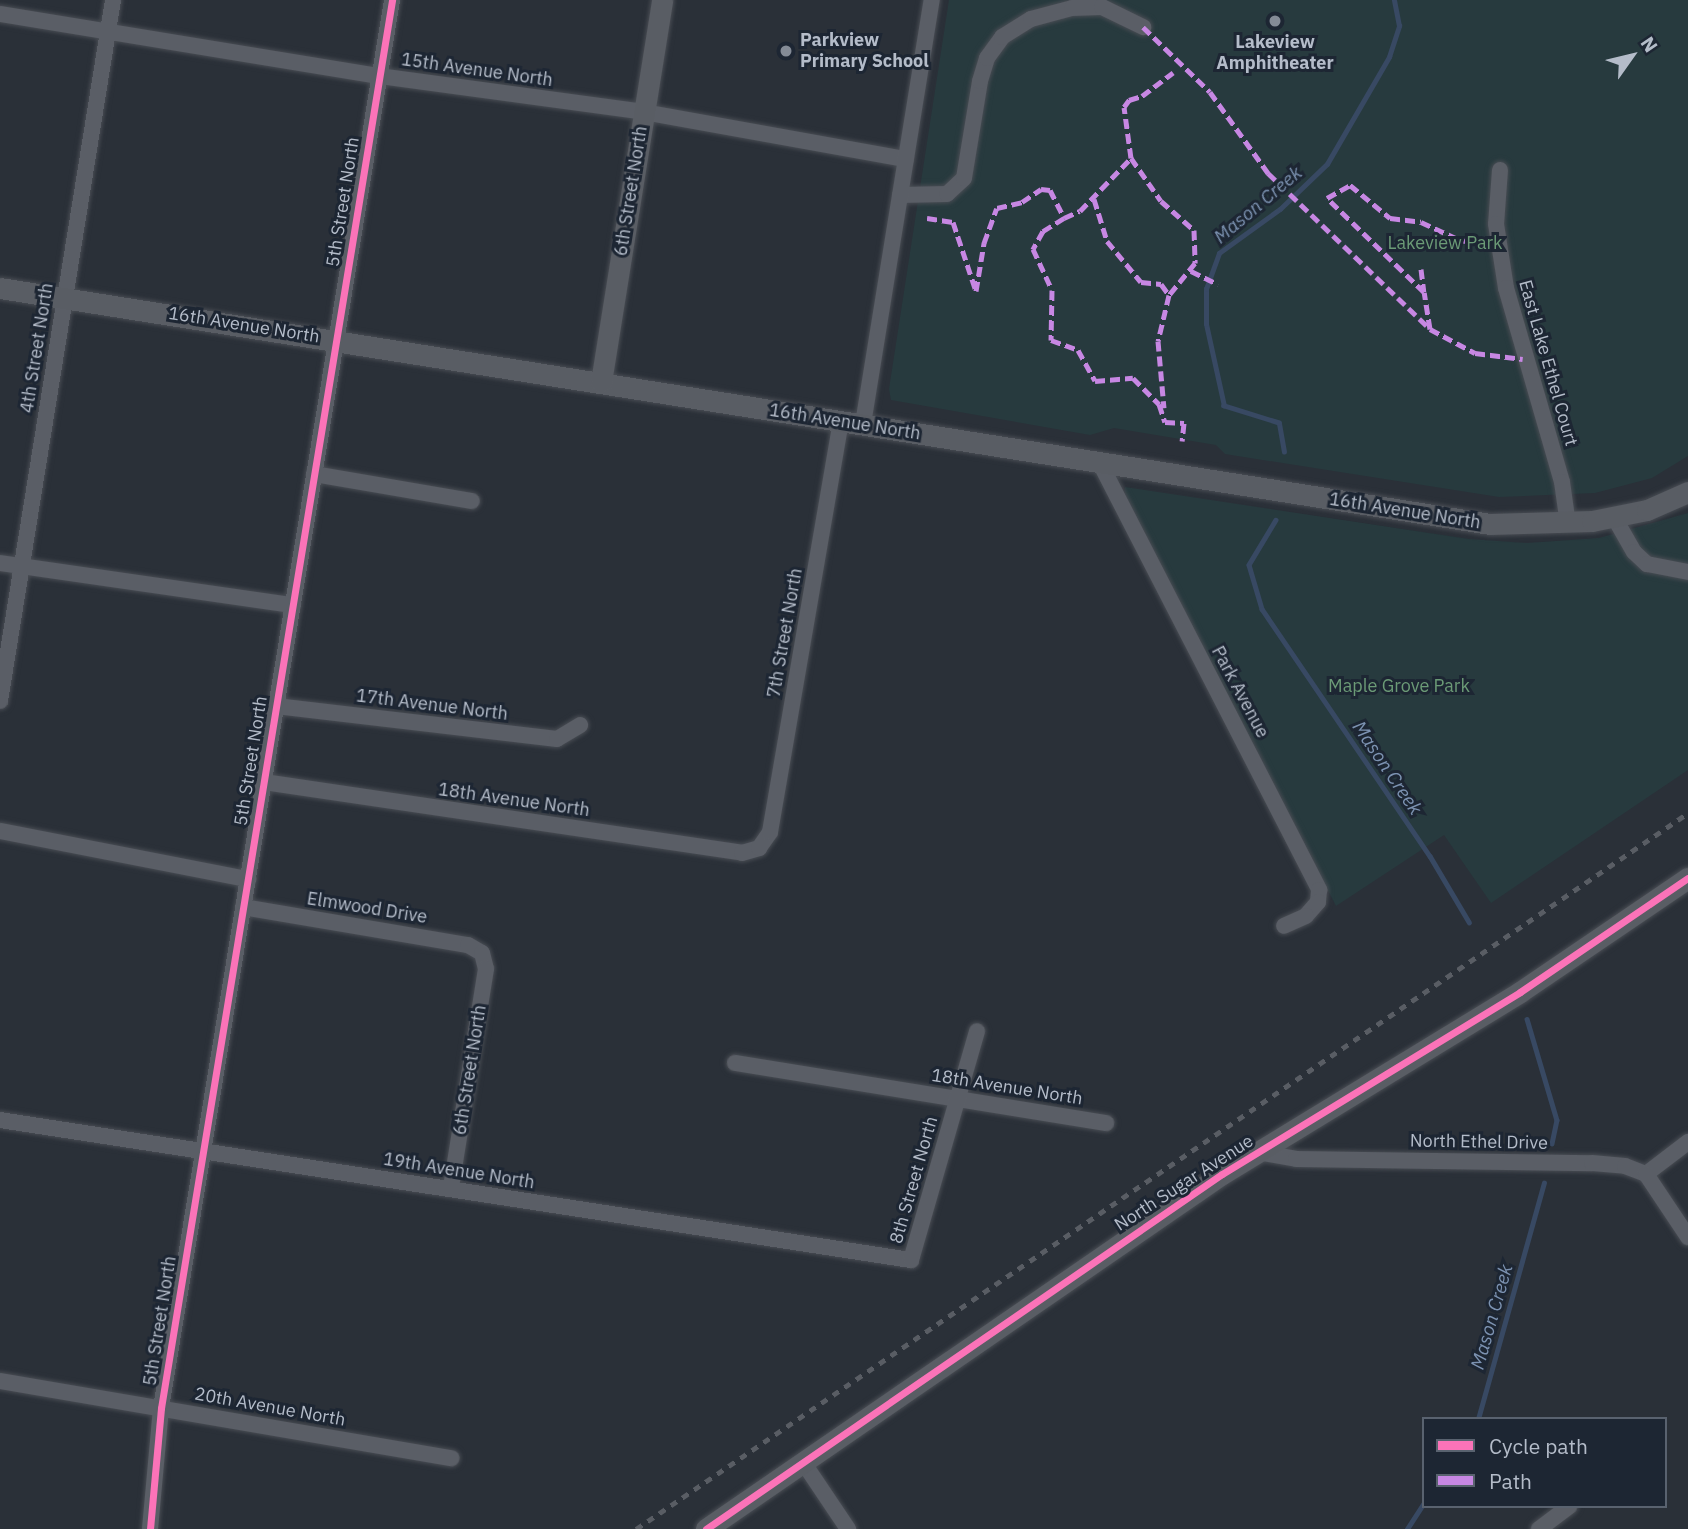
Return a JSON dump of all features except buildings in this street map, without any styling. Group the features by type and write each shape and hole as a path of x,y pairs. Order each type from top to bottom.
{"main road":[{"name":"6th Street North","path":"601,382 662,0"},
{"name":"16th Avenue North","path":"0,288 863,424 1101,465 1490,524 1569,524 1614,517 1688,492"},
{"name":"North Sugar Avenue","path":"706,1529 1258,1152 1520,992 1688,878"}],"street":[{"name":"4th Street North","path":"0,701 113,0"},
{"name":"5th Street North","path":"150,1529 161,1408 391,0"},
{"path":"863,424 932,0"},
{"path":"900,195 947,194 964,178 980,81 987,58 1002,37 1031,19 1072,8 1102,7 1143,27"},
{"name":"15th Avenue North","path":"0,14 379,76 644,112 906,159"},
{"name":"East Lake Ethel Court","path":"1500,170 1496,224 1506,288 1562,482 1569,524"},
{"name":"7th Street North","path":"759,848 769,832 841,421"},
{"name":"Park Avenue","path":"1101,465 1319,890 1318,902 1306,916 1284,926"},
{"path":"314,474 472,501"},
{"path":"1614,517 1634,552 1647,564 1688,572"},
{"path":"0,563 293,605"},
{"name":"17th Avenue North","path":"276,706 557,739 580,725"},
{"name":"18th Avenue North","path":"264,782 742,853 759,848"},
{"path":"0,831 248,879"},
{"name":"Elmwood Drive","path":"243,908 468,945 482,953"},
{"name":"6th Street North","path":"451,1188 486,969 482,953"},
{"name":"8th Street North","path":"912,1260 977,1031"},
{"name":"18th Avenue North","path":"735,1063 1106,1123"},
{"name":"19th Avenue North","path":"0,1120 203,1154 451,1188 912,1260"},
{"path":"1688,1142 1646,1174 1688,1237"},
{"name":"North Ethel Drive","path":"1258,1152 1296,1158 1592,1163 1625,1166 1646,1174"},
{"name":"20th Avenue North","path":"0,1381 451,1458"},
{"path":"803,1462 848,1529"},
{"path":"1539,1529 1566,1508"}],"green space":[{"name":"Lakeview Park","path":"949,0 1688,0 1688,456 1652,478 1595,493 1499,497 1225,454 1216,445 1114,428 1090,435 891,400 889,389"},
{"name":"Maple Grove Park","path":"1125,487 1469,539 1527,543 1599,538 1688,513 1688,770 1491,903 1444,835 1336,906 1124,496"}],"waterway":[{"name":"Mason Creek","path":"1284,452 1279,423 1224,406 1206,324 1206,289 1219,253 1280,209 1327,164 1389,57 1399,26 1394,0"},
{"name":"Mason Creek","path":"1276,520 1249,565 1262,609 1430,856 1469,922"},
{"name":"Mason Creek","path":"1527,1019 1557,1120 1552,1143"},
{"name":"Mason Creek","path":"1479,1417 1544,1183"},
{"name":"Mason Creek","path":"1407,1529 1422,1506"}],"railway":[{"path":"636,1529 1688,813"}],"marked path":[{"path":"1143,27 1210,92 1268,173 1430,329 1475,353 1523,359"},
{"path":"1064,218 1080,211 1131,158 1124,107 1129,100 1142,96 1173,73"},
{"path":"1131,158 1161,201 1194,230 1195,263 1169,295"},
{"path":"1430,329 1424,292 1327,198 1350,185 1390,218 1421,222 1460,240 1499,246"},
{"path":"927,218 953,222 976,291 984,243 997,208 1022,202 1041,189 1050,190 1064,218 1043,231 1033,249 1052,290 1051,340 1078,350 1095,381 1133,378 1159,404 1165,422 1184,423 1182,441"},
{"path":"1094,199 1107,241 1141,282 1161,284 1169,295 1158,341 1164,408"},
{"path":"1421,269 1424,292"},
{"path":"1191,271 1218,284"}],"cycle path":[{"path":"150,1529 161,1408 392,0"},
{"path":"706,1529 1222,1174 1520,992 1688,878"}],"place":[{"name":"Lakeview Amphitheater","path":"1275,21"},
{"name":"Parkview Primary School","path":"786,51"}]}
